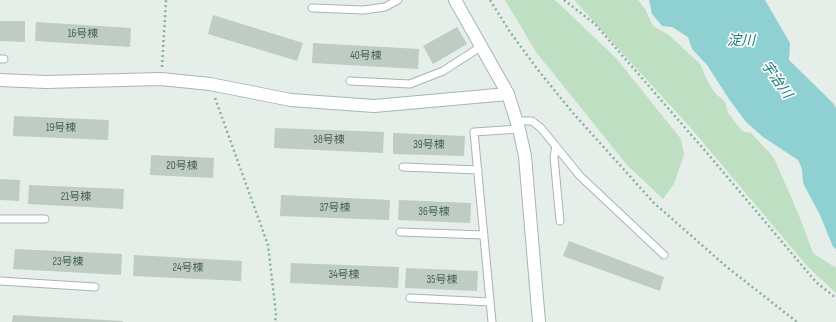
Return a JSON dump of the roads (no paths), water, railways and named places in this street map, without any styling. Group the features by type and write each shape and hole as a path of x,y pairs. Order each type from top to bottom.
{"street":[{"path":"455,0 508,94 518,125 524,156 540,322"},
{"path":"0,80 46,82 161,79 210,84 291,100 374,106 508,94"}],"lane":[{"path":"312,8 364,10 385,7 398,0"},
{"path":"350,81 410,84 443,71 482,46"},
{"path":"492,322 474,132 518,125 532,121 541,128 580,176 664,255"},
{"path":"556,146 554,157 560,222"},
{"path":"402,167 478,170"},
{"path":"0,218 45,219"},
{"path":"400,232 484,235"},
{"path":"0,281 95,287"},
{"path":"410,298 490,302"}],"water":[{"name":"淀川","path":"649,0 765,0 790,43 789,60 833,103 836,108 836,249 833,247 820,215 803,183 802,169 798,160 763,137 746,122 707,65 692,49 688,37 672,27 662,26 652,14"}],"water label":[{"name":"宇治川","path":"776,80"}]}
